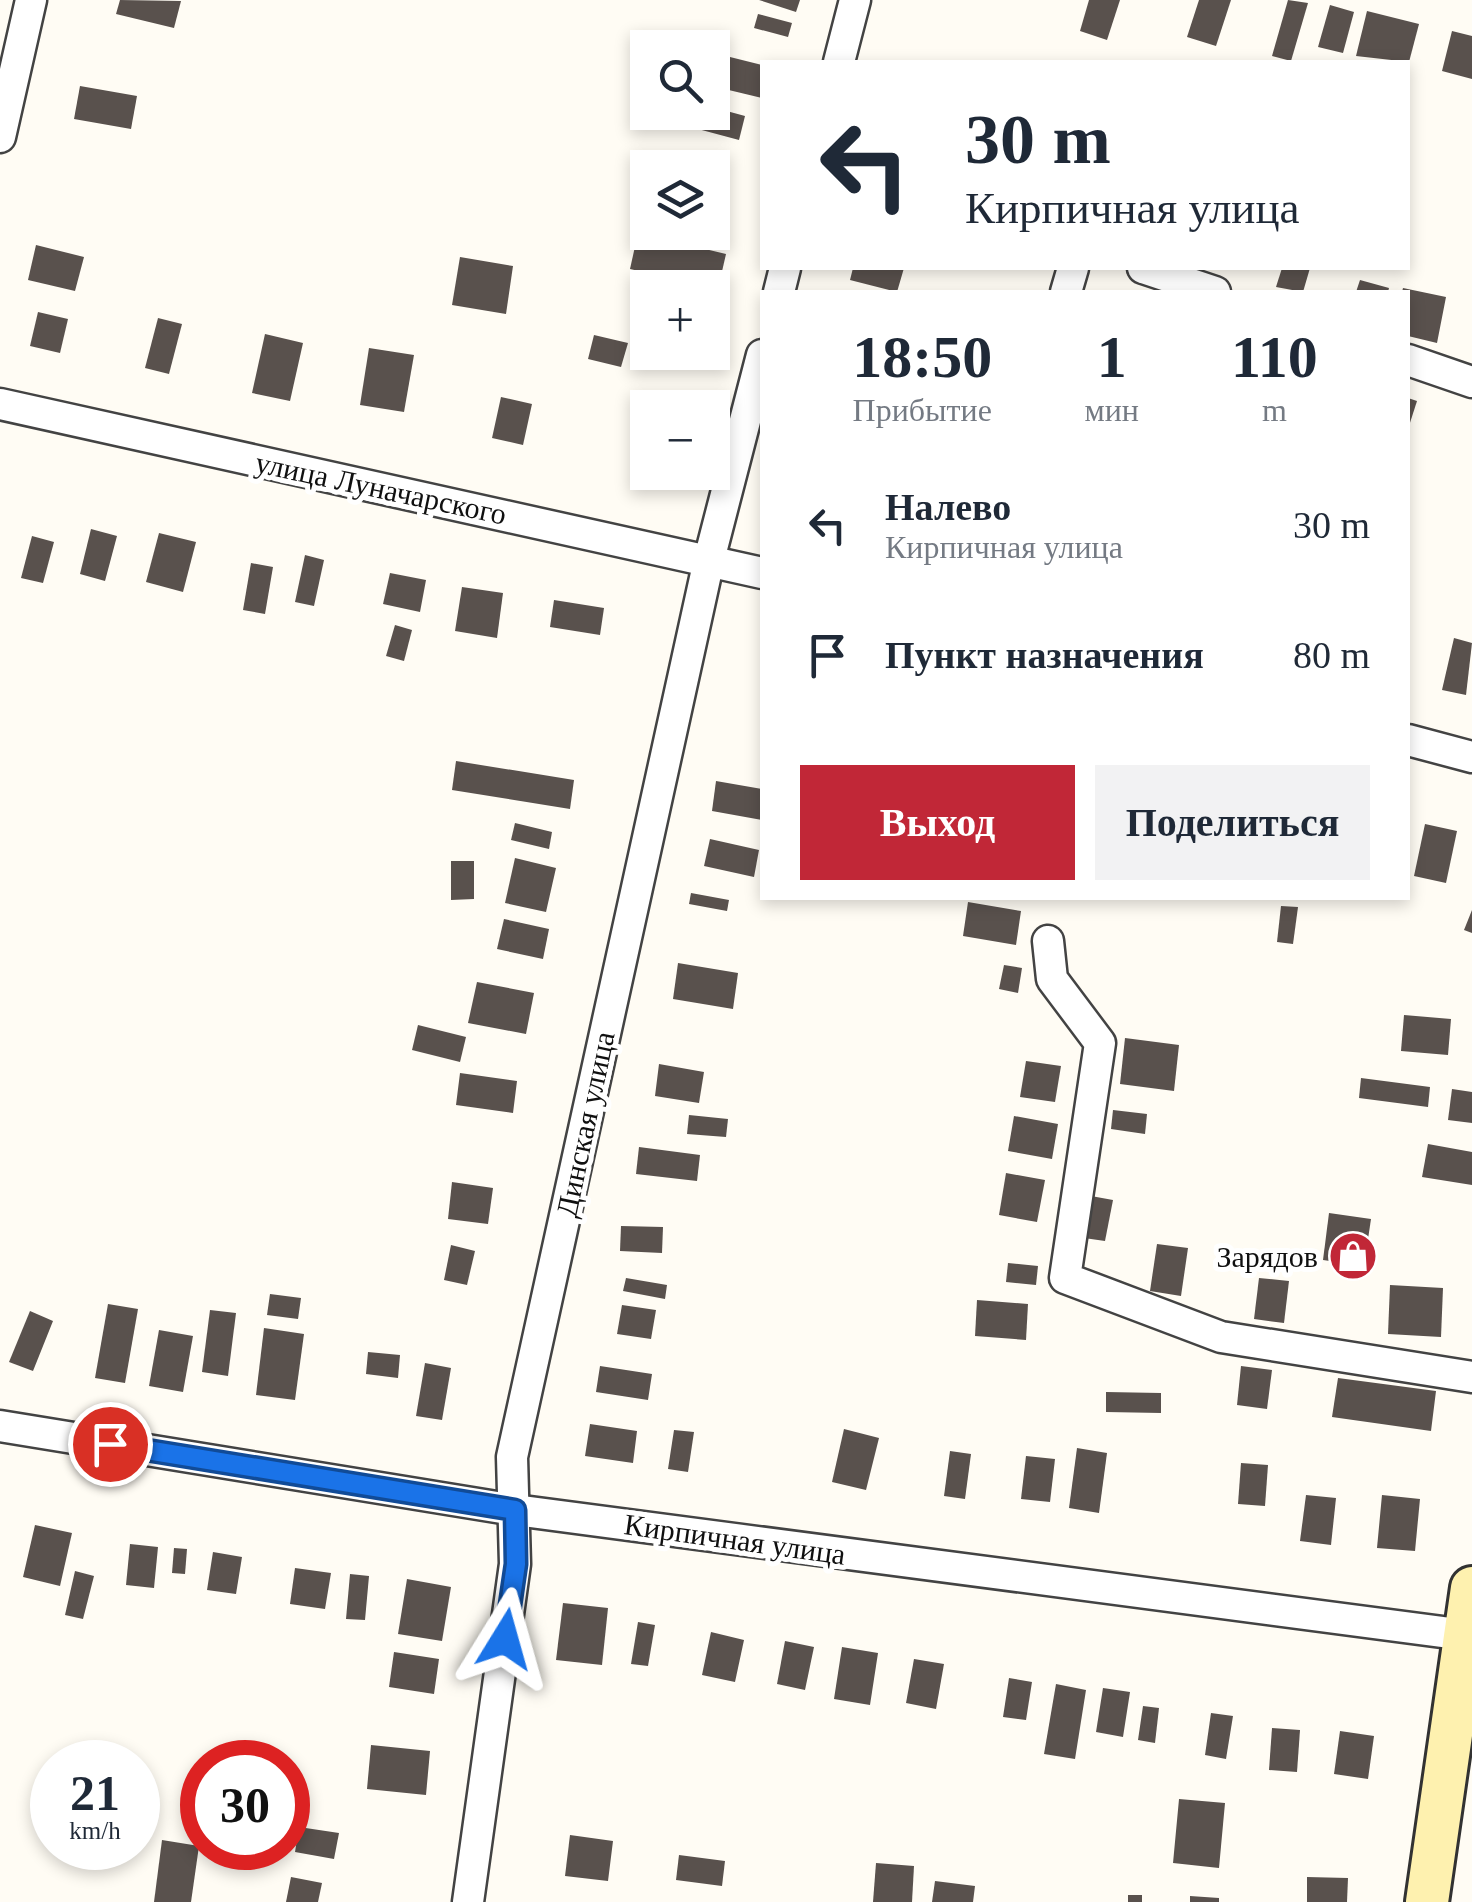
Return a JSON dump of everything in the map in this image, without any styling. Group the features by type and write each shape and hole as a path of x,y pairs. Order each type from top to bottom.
{"street":[{"path":"0,136 32,0"},
{"path":"840,60 856,0"},
{"path":"1150,270 1209,290"},
{"path":"1410,361 1472,382"},
{"name":"Динская улица","path":"468,1902 516,1564 512,1457 709,560 760,363"},
{"name":"улица Луначарского","path":"0,404 760,573"},
{"path":"1410,741 1472,757"},
{"path":"1048,941 1052,979 1100,1043 1065,1278 1221,1336 1472,1377"},
{"name":"Кирпичная улица","path":"0,1426 515,1510 1468,1636"},
{"path":"1427,1902 1472,1588"}],"building":[{"path":"120,0 181,1 174,28 116,14"},
{"path":"759,0 800,0 796,12"},
{"path":"1089,0 1120,0 1107,40 1080,31"},
{"path":"1199,0 1231,0 1216,46 1187,37"},
{"path":"1288,0 1308,3 1291,60 1272,56"},
{"path":"1330,5 1354,12 1343,53 1318,47"},
{"path":"1367,11 1419,24 1410,60 1356,56"},
{"path":"758,14 792,23 788,37 754,28"},
{"path":"1452,31 1472,36 1472,79 1442,71"},
{"path":"730,57 760,64 760,98 730,90"},
{"path":"80,86 137,96 131,129 74,119"},
{"path":"730,112 745,116 739,140 702,130 730,130"},
{"path":"36,245 84,257 75,291 28,280"},
{"path":"634,250 709,250 726,254 722,270 630,269"},
{"path":"460,257 513,266 506,314 452,305"},
{"path":"852,270 903,270 898,290 850,280"},
{"path":"1281,270 1309,270 1304,290 1276,287"},
{"path":"1360,280 1389,288 1388,290 1357,290"},
{"path":"1403,288 1446,297 1437,343 1410,336 1410,290"},
{"path":"38,312 68,319 60,353 30,346"},
{"path":"158,318 182,324 169,374 145,368"},
{"path":"265,334 303,343 290,401 252,393"},
{"path":"594,335 628,343 621,367 588,359"},
{"path":"369,348 414,355 404,412 360,405"},
{"path":"501,397 532,404 523,445 492,438"},
{"path":"1410,399 1417,401 1410,423"},
{"path":"91,529 117,536 105,581 80,574"},
{"path":"159,533 196,542 183,592 146,582"},
{"path":"32,536 54,542 43,583 21,578"},
{"path":"305,555 324,560 314,606 295,602"},
{"path":"251,563 273,567 265,614 243,610"},
{"path":"390,573 426,580 420,612 383,604"},
{"path":"462,587 503,593 497,638 455,631"},
{"path":"554,600 604,608 600,635 550,627"},
{"path":"395,625 412,630 404,661 386,656"},
{"path":"1454,638 1472,643 1466,695 1442,690"},
{"path":"456,761 574,780 570,809 452,790"},
{"path":"716,781 760,789 760,820 712,811"},
{"path":"515,823 552,832 549,849 511,840"},
{"path":"1425,824 1457,831 1446,883 1414,876"},
{"path":"710,839 759,850 754,877 704,866"},
{"path":"515,858 556,868 546,912 505,903"},
{"path":"451,861 474,861 474,899 451,900"},
{"path":"691,893 729,900 727,911 689,904"},
{"path":"968,902 1021,911 1016,945 963,936"},
{"path":"1281,906 1298,907 1293,944 1277,942"},
{"path":"1472,910 1472,933 1464,930"},
{"path":"504,919 549,929 543,959 497,949"},
{"path":"678,963 738,973 733,1009 673,999"},
{"path":"1004,965 1022,968 1018,993 999,989"},
{"path":"477,982 534,993 526,1034 468,1023"},
{"path":"1404,1015 1451,1019 1448,1055 1401,1051"},
{"path":"418,1025 466,1037 460,1062 412,1050"},
{"path":"1125,1038 1179,1045 1174,1091 1120,1084"},
{"path":"1026,1061 1061,1066 1055,1102 1020,1097"},
{"path":"659,1064 704,1072 699,1103 655,1096"},
{"path":"460,1073 517,1081 513,1113 456,1105"},
{"path":"1361,1078 1430,1087 1428,1107 1359,1098"},
{"path":"1452,1089 1472,1092 1472,1123 1448,1120"},
{"path":"1113,1110 1147,1114 1145,1134 1111,1129"},
{"path":"689,1115 728,1119 726,1137 687,1134"},
{"path":"1014,1116 1058,1124 1052,1159 1008,1151"},
{"path":"1428,1144 1472,1152 1472,1185 1422,1177"},
{"path":"639,1147 700,1155 697,1181 636,1174"},
{"path":"1006,1173 1045,1180 1037,1222 999,1215"},
{"path":"452,1182 493,1188 488,1224 448,1219"},
{"path":"1091,1196 1113,1200 1105,1241 1084,1238"},
{"path":"1329,1213 1371,1219 1364,1266 1323,1260"},
{"path":"621,1226 663,1227 662,1253 620,1251"},
{"path":"1157,1244 1188,1248 1181,1296 1150,1291"},
{"path":"451,1245 475,1251 467,1285 444,1280"},
{"path":"1008,1263 1038,1266 1036,1285 1006,1282"},
{"path":"626,1278 667,1285 665,1299 623,1291"},
{"path":"1259,1278 1289,1281 1284,1323 1254,1319"},
{"path":"1390,1285 1443,1288 1441,1337 1388,1334"},
{"path":"270,1294 301,1298 298,1319 267,1315"},
{"path":"977,1300 1028,1304 1026,1340 975,1336"},
{"path":"108,1304 138,1309 125,1383 95,1378"},
{"path":"622,1305 656,1310 651,1339 617,1334"},
{"path":"210,1310 236,1313 228,1376 202,1372"},
{"path":"30,1311 53,1321 33,1371 9,1362"},
{"path":"264,1328 304,1334 295,1400 256,1395"},
{"path":"159,1330 193,1336 183,1392 149,1386"},
{"path":"368,1352 400,1355 398,1378 366,1374"},
{"path":"425,1363 451,1368 442,1420 416,1416"},
{"path":"600,1366 652,1374 648,1400 596,1392"},
{"path":"1241,1366 1272,1370 1267,1409 1237,1405"},
{"path":"1338,1378 1436,1391 1431,1431 1332,1417"},
{"path":"1106,1392 1161,1393 1161,1413 1106,1412"},
{"path":"590,1424 637,1431 633,1463 585,1456"},
{"path":"844,1429 879,1438 866,1490 832,1482"},
{"path":"674,1430 694,1432 688,1472 668,1469"},
{"path":"1077,1448 1107,1453 1099,1513 1069,1508"},
{"path":"950,1451 971,1454 965,1499 944,1496"},
{"path":"1026,1456 1055,1459 1050,1502 1021,1499"},
{"path":"1241,1463 1268,1465 1265,1506 1238,1504"},
{"path":"1306,1495 1336,1498 1331,1545 1300,1541"},
{"path":"1382,1495 1420,1499 1415,1551 1377,1548"},
{"path":"35,1525 72,1533 60,1586 23,1577"},
{"path":"130,1544 158,1547 154,1588 126,1585"},
{"path":"174,1548 187,1549 185,1574 172,1573"},
{"path":"213,1552 242,1557 236,1594 207,1590"},
{"path":"295,1568 331,1573 325,1609 290,1604"},
{"path":"75,1571 94,1576 83,1619 65,1615"},
{"path":"350,1574 369,1576 365,1620 346,1619"},
{"path":"407,1579 451,1587 442,1641 398,1634"},
{"path":"563,1603 608,1608 602,1665 556,1660"},
{"path":"638,1622 655,1625 648,1666 631,1664"},
{"path":"711,1632 744,1640 735,1682 702,1675"},
{"path":"785,1641 814,1647 805,1690 777,1684"},
{"path":"842,1647 878,1653 870,1705 834,1699"},
{"path":"394,1652 439,1659 434,1694 389,1687"},
{"path":"914,1659 944,1664 936,1709 906,1703"},
{"path":"1009,1678 1032,1682 1026,1720 1003,1717"},
{"path":"1056,1684 1086,1690 1075,1759 1044,1754"},
{"path":"1103,1688 1130,1692 1123,1737 1096,1732"},
{"path":"1143,1706 1159,1708 1155,1743 1138,1740"},
{"path":"1211,1713 1233,1716 1226,1759 1205,1755"},
{"path":"1272,1728 1300,1730 1297,1772 1269,1770"},
{"path":"1340,1731 1374,1736 1368,1779 1334,1774"},
{"path":"371,1745 430,1751 426,1795 367,1789"},
{"path":"1179,1799 1225,1803 1219,1868 1173,1863"},
{"path":"310,1829 339,1833 334,1859 310,1855"},
{"path":"570,1835 613,1841 608,1881 565,1876"},
{"path":"162,1840 180,1843 180,1870 196,1870 191,1902 154,1902"},
{"path":"679,1855 725,1861 722,1886 676,1880"},
{"path":"876,1863 914,1866 912,1902 873,1902"},
{"path":"291,1877 322,1883 318,1902 286,1902"},
{"path":"1307,1877 1348,1878 1347,1902 1307,1902"},
{"path":"935,1881 975,1886 973,1902 932,1902"},
{"path":"1128,1895 1142,1895 1142,1902 1128,1902"},
{"path":"1190,1896 1219,1898 1219,1902 1190,1902"}],"place":[{"name":"Зарядов","path":"1353,1256"}],"route":[{"path":"110,1444 515,1510 516,1564 505,1639"}]}
